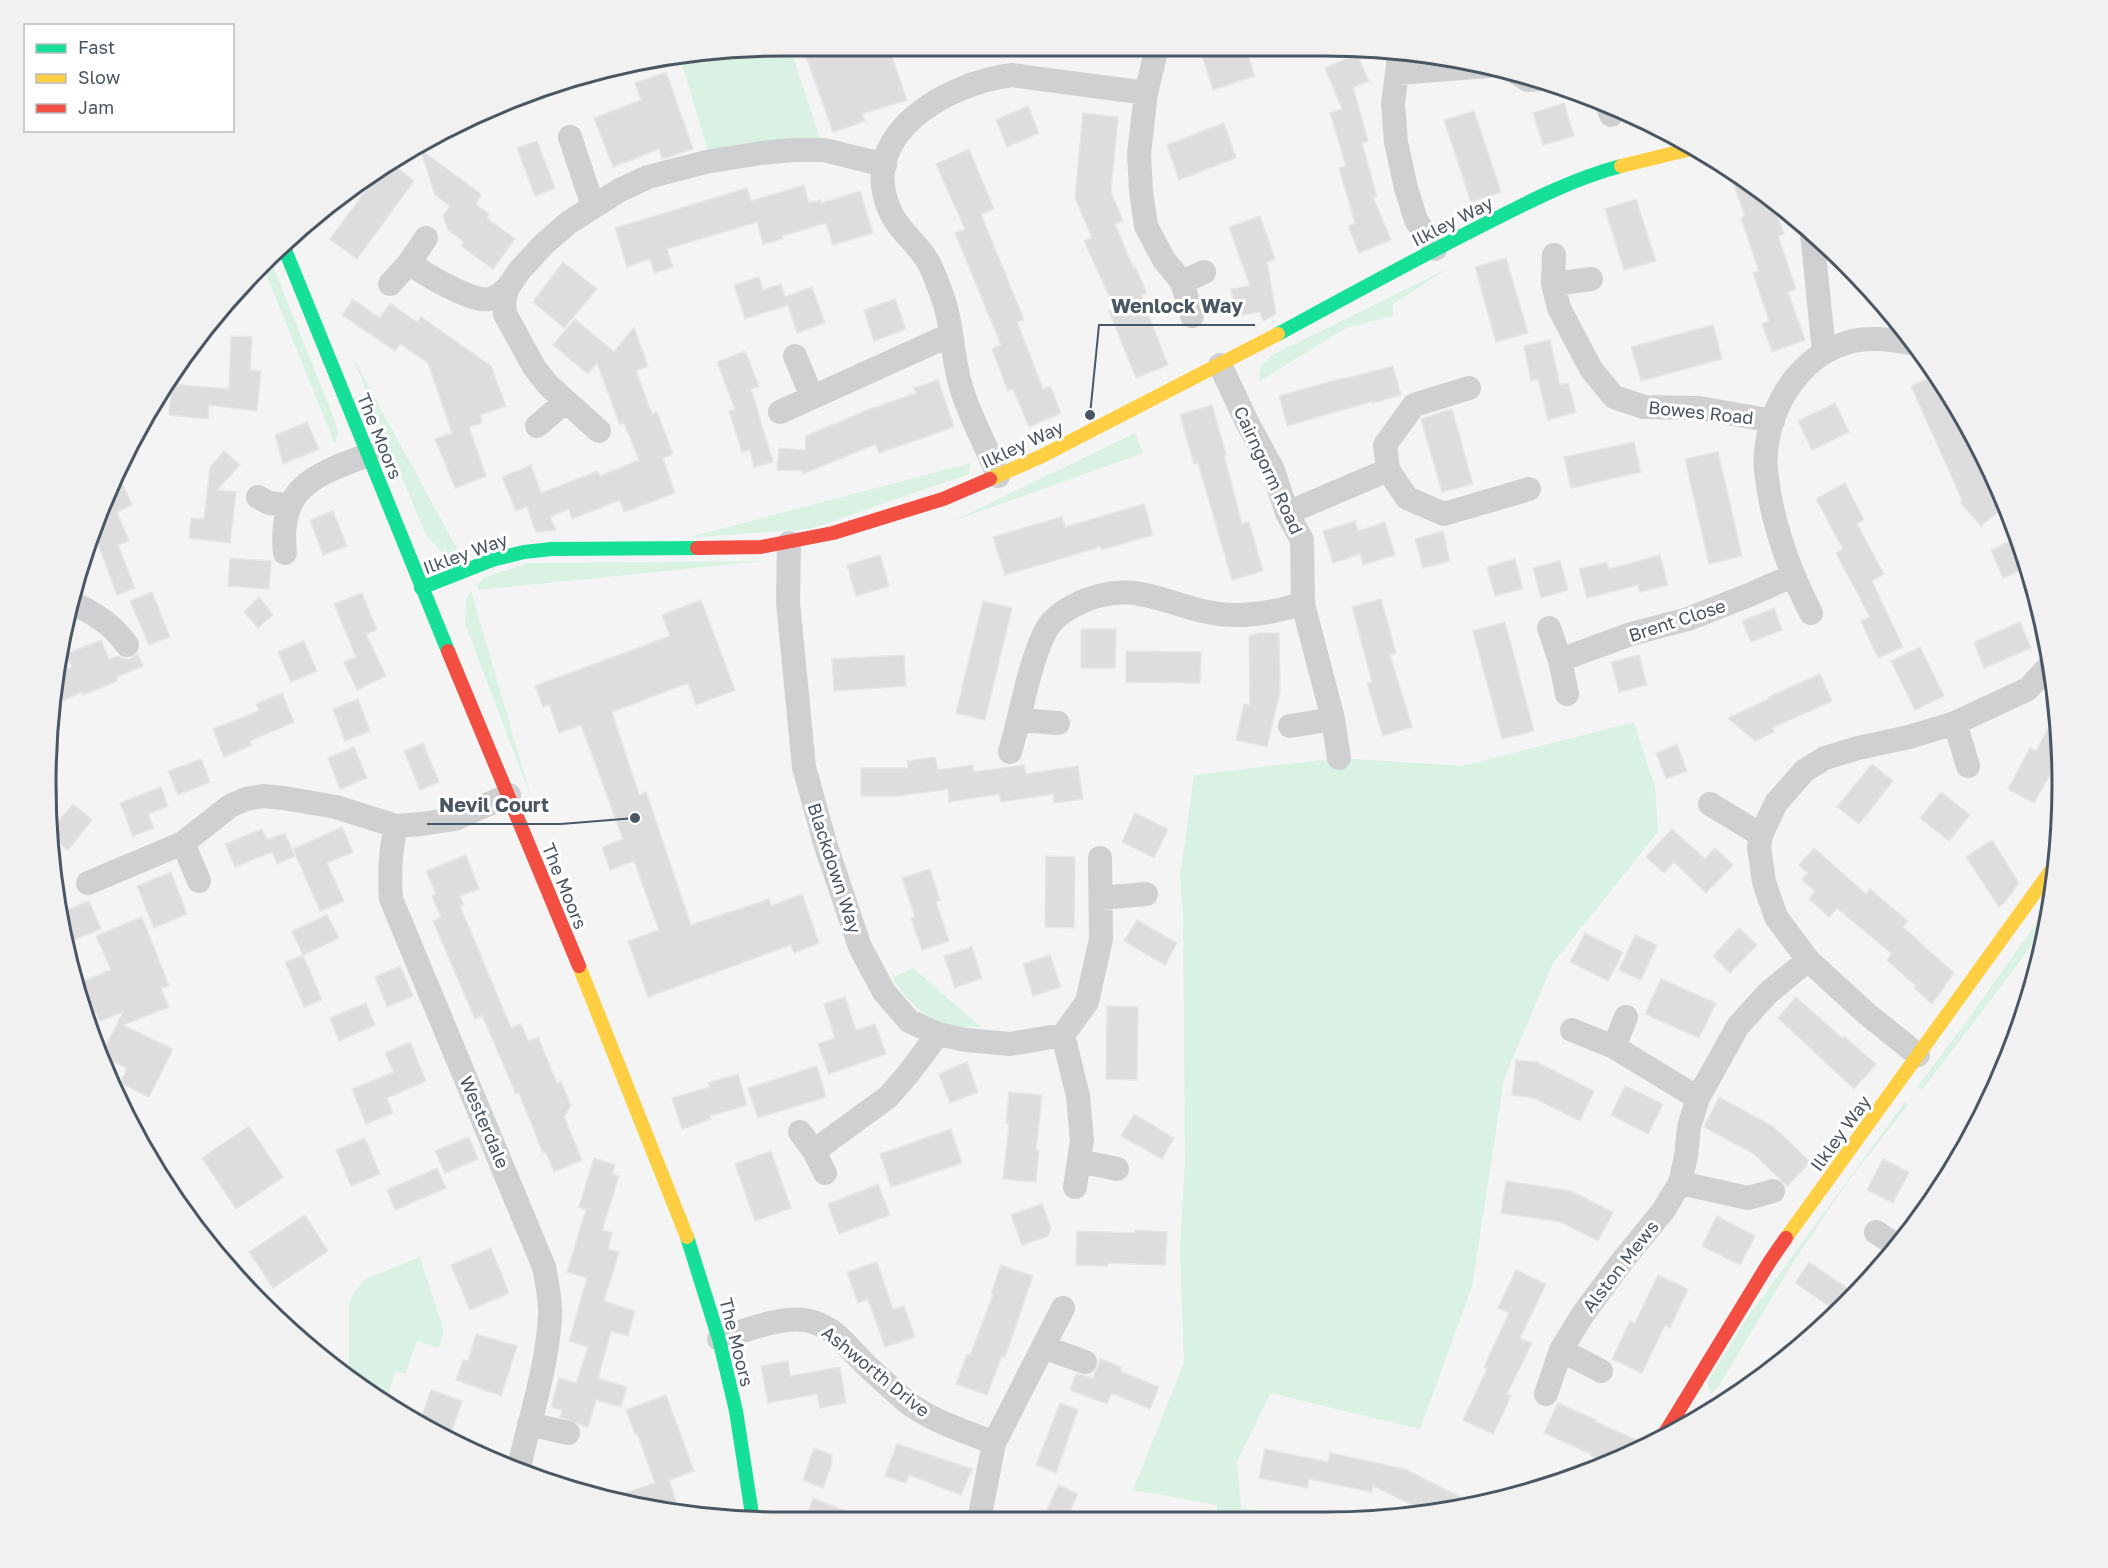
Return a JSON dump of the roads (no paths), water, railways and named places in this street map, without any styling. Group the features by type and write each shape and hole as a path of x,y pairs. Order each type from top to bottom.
{"street":[{"path":"1155,55 1146,93 1138,154 1141,191 1146,226 1164,260 1193,277 1192,316"},
{"path":"1428,63 1398,62 1393,104 1395,133 1406,188 1416,220 1435,249"},
{"path":"998,476 961,389 944,300 932,267 927,258 901,229 886,200 883,184 889,149 914,115 939,98 989,79 1012,75 1146,93"},
{"path":"570,137 593,206"},
{"path":"408,262 430,278 482,300 496,297 508,287 544,244 568,223 593,206 648,177 705,162 792,150 824,150 885,165"},
{"name":"Ilkley Way","path":"421,588 492,560 524,552 552,549 761,547 833,533 943,499 1042,456 1220,365 1435,249 1570,183 1626,164 1684,151"},
{"path":"390,284 426,238"},
{"path":"1813,245 1824,352"},
{"name":"The Moors","path":"286,253 421,588 509,795 676,1206 701,1277 719,1339 736,1411 752,1511"},
{"name":"Bowes Road","path":"1554,255 1553,285 1559,308 1591,369 1614,396 1644,406 1700,408 1773,421"},
{"path":"1553,285 1591,279"},
{"path":"508,287 504,308 508,323 534,367 565,402 599,431"},
{"path":"780,412 950,335"},
{"path":"1811,613 1792,576 1779,537 1766,469 1766,444 1773,421 1780,401 1800,371 1824,352 1853,340 1880,338 1902,342"},
{"path":"795,356 812,397"},
{"name":"Cairngorm Road","path":"1220,365 1273,470 1287,513 1302,540 1303,604 1333,718 1339,758"},
{"path":"1469,388 1414,405 1385,446 1388,470 1407,498 1444,514 1529,489"},
{"path":"537,426 565,402"},
{"path":"285,553 284,519 288,505 304,486 324,472 368,455"},
{"path":"1287,513 1388,470"},
{"path":"258,497 269,503 288,505"},
{"name":"Blackdown Way","path":"789,543 788,602 804,767 825,843 860,947 884,992 909,1021 938,1034 966,1040 1010,1044 1063,1035"},
{"name":"Brent Close","path":"1560,660 1631,634 1688,619 1792,576"},
{"path":"1010,752 1035,657 1045,631 1062,612 1084,600 1113,592 1145,593 1197,610 1231,615 1271,613 1303,604"},
{"path":"78,605 103,619 115,629 127,645"},
{"path":"1548,628 1560,660 1568,694"},
{"path":"1918,1055 1867,1014 1808,960 1776,917 1764,882 1759,847 1761,835 1776,803 1804,771 1825,758 1955,723 2028,689 2043,672"},
{"path":"1290,726 1333,718"},
{"path":"1020,720 1058,723"},
{"path":"1955,723 1968,766"},
{"path":"88,883 183,843 230,806 246,799 263,796 336,807 396,826 454,819 509,795"},
{"path":"1710,804 1761,835"},
{"name":"Westerdale","path":"396,826 390,853 389,876 392,899 544,1267 550,1316 540,1385 520,1463"},
{"path":"183,843 199,881"},
{"path":"1075,1187 1082,1140 1078,1096 1063,1035 1087,1002 1101,939 1100,858"},
{"name":"Ilkley Way","path":"1673,1423 1770,1261 2046,877"},
{"path":"1101,898 1146,894"},
{"name":"Alston Mews","path":"1546,1394 1561,1350 1583,1314 1663,1211 1680,1183 1689,1127 1698,1098 1738,1026 1768,993 1808,960"},
{"path":"1614,1047 1626,1017"},
{"path":"1572,1030 1614,1047 1698,1098"},
{"path":"825,1173 807,1141 888,1097 938,1034"},
{"path":"1079,1161 1117,1169"},
{"path":"1680,1183 1748,1198 1773,1191"},
{"path":"1876,1232 1890,1241"},
{"path":"980,1512 994,1443 1063,1308"},
{"name":"Ashworth Drive","path":"719,1339 783,1320 812,1321 829,1329 843,1340 864,1364 909,1402 936,1420 994,1443"},
{"path":"1043,1347 1084,1362"},
{"path":"1561,1350 1601,1371"},
{"path":"529,1424 568,1433"}],"place":[{"name":"Wenlock Way","path":"1090,415"},
{"name":"Nevil Court","path":"635,818"}]}
